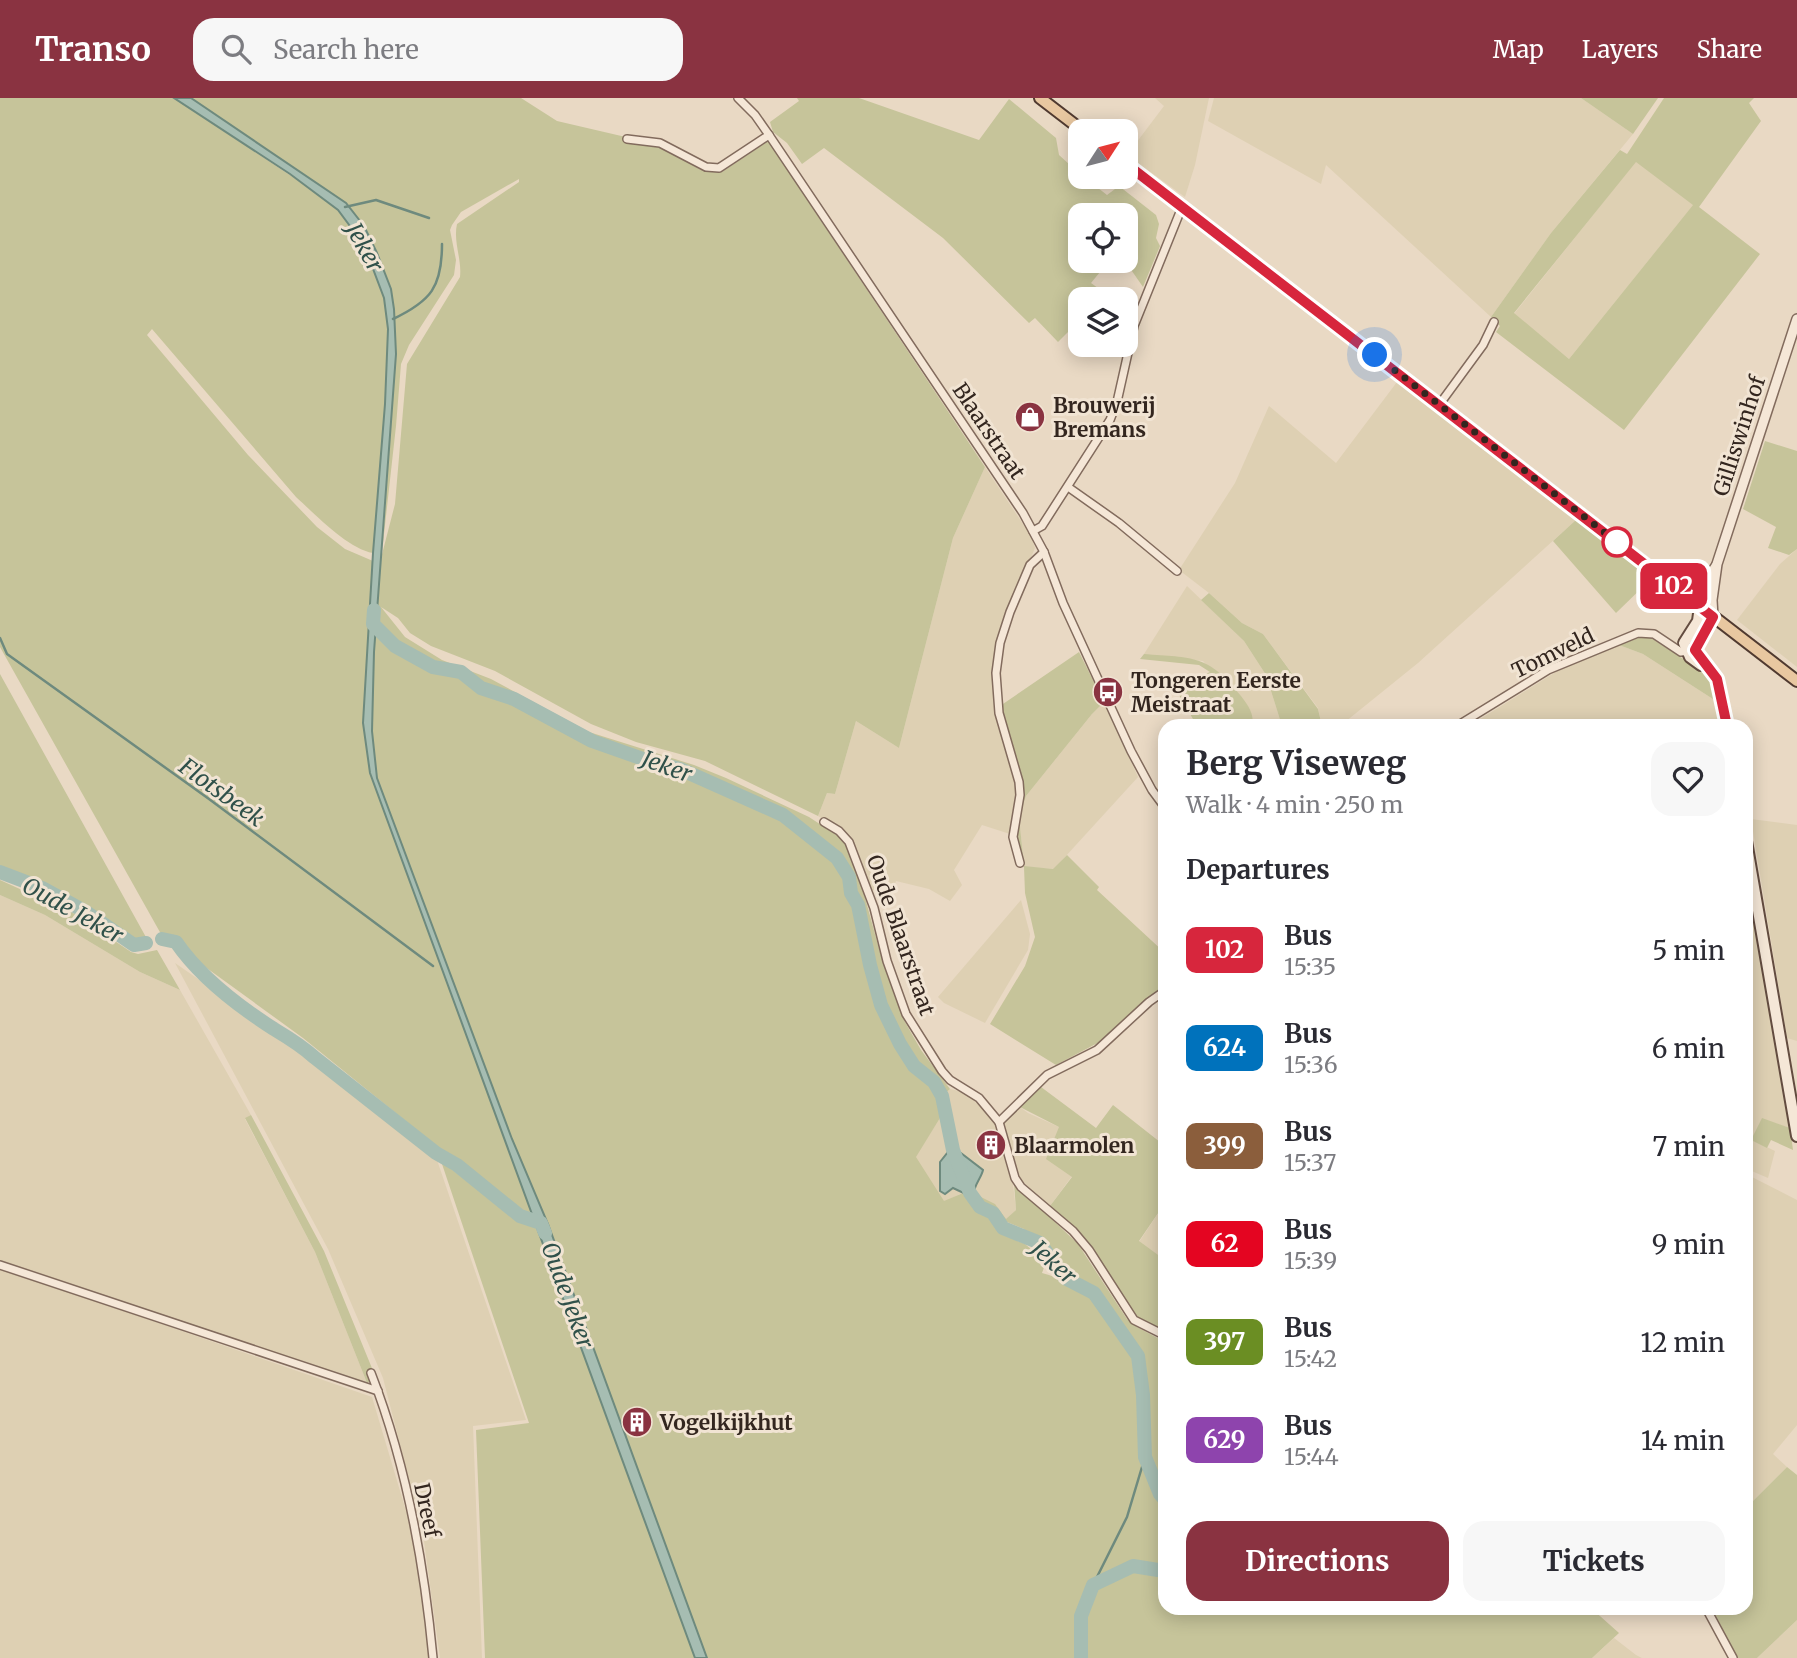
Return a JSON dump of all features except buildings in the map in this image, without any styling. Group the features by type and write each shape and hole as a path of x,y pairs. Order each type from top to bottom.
{"main road":[{"path":"1040,98 1068,119"},
{"path":"1138,173 1797,681"},
{"name":"Gilliswinhof","path":"1689,648 1699,621 1700,606"},
{"name":"Gilliswinhof","path":"1689,648 1713,617"},
{"path":"1689,648 1696,663 1707,668 1720,685 1726,719"},
{"path":"1753,881 1797,1136"}],"street":[{"name":"Blaarstraat","path":"738,98 755,115 769,135 1023,513 1044,552 1062,603 1131,751 1158,799"},
{"path":"627,139 660,143 706,167 719,168 769,135"},
{"path":"1033,531 1042,526 1110,420 1117,402 1134,326 1182,207"},
{"name":"Gilliswinhof","path":"1713,617 1712,600 1717,564 1797,319"},
{"path":"1439,405 1483,345 1494,322"},
{"path":"1068,486 1119,523 1177,571"},
{"path":"1020,863 1013,837 1020,782 999,713 996,673 1000,643 1010,612 1030,565 1044,552"},
{"name":"Gilliswinhof","path":"1700,606 1700,590 1717,564"},
{"name":"Tomveld","path":"1468,719 1548,670 1638,633 1654,634 1668,643 1689,648"},
{"name":"Oude Blaarstraat","path":"824,822 839,831 849,842 874,908 887,961 906,1014 942,1071 950,1080 979,1098 999,1122"},
{"path":"1158,996 1097,1050 1047,1075 999,1122 1015,1178 1021,1187 1073,1231 1089,1250 1134,1320 1158,1332"},
{"path":"0,1265 378,1391"},
{"name":"Dreef","path":"371,1373 415,1532 433,1658"},
{"path":"1710,1615 1732,1658"}],"shaded area":[{"path":"0,98 174,98 311,189 338,210 364,245 384,298 388,329 373,553 343,538 296,497 152,329 147,335 248,455 317,527 345,549 373,561 363,723 370,773 533,1217 508,1203 461,1161 444,1152 303,1038 197,961 173,935 161,934 0,647"},
{"path":"191,98 521,98 557,121 660,145 708,172 722,172 768,141 985,467 953,538 899,748 856,721 835,794 827,793 818,816 705,761 636,742 591,724 495,671 431,646 410,633 398,618 381,607 405,637 442,660 491,679 589,732 694,765 726,778 809,817 838,836 847,846 858,872 881,956 905,1022 921,1050 950,1089 939,1099 940,1118 916,1157 944,1201 963,1193 970,1199 975,1197 973,1193 995,1204 1006,1219 1016,1210 1014,1183 1078,1244 1127,1319 1158,1338 1158,1615 1599,1615 1619,1633 1592,1658 707,1658 548,1224 512,1139 377,778 372,731 380,562 395,504 407,364 460,277 457,224 519,182 519,179 461,212 450,230 456,260 454,275 409,345 401,364 382,552 396,354 394,309 391,289 364,226 346,203","holes":["1007,1222 1024,1229 1027,1243 1045,1255 1058,1259 1065,1272 1078,1283 1094,1289 1093,1296 1042,1273 1046,1262 1025,1244 1001,1234"]},
{"path":"797,98 859,98 979,140 1009,99 1056,138 1059,155 1068,163 1068,189 1099,189 1107,195 1115,189 1123,189 1156,215 1159,224 1156,238 1160,246 1143,287 1133,273 1138,273 1138,203 1068,203 1068,273 1099,273 1091,283 1096,287 1068,287 1068,332 1058,342 1035,318 1029,323 943,238 824,148 802,164 787,143 773,132 770,122 799,101"},
{"path":"1155,98 1209,98 1195,165 1185,197 1138,163 1138,140 1164,106"},
{"path":"1214,98 1581,98 1633,134 1551,233 1491,317 1326,165 1321,184 1208,121"},
{"path":"1581,98 1658,98 1633,134"},
{"path":"1664,98 1754,98 1749,103 1761,121 1699,207 1760,254 1624,430 1496,332 1500,326 1491,317 1551,233 1620,150 1627,154","holes":["1636,162 1693,205 1569,359 1514,313"]},
{"path":"1636,161 1694,204 1569,359 1514,314"},
{"path":"1397,382 1577,519 1418,663 1349,719 1320,719 1318,708 1263,634 1242,623 1179,570 1235,483 1269,406 1336,463"},
{"path":"1765,441 1797,451 1797,549 1789,555 1768,548 1776,527 1743,509"},
{"path":"985,467 1031,536 1035,548 1015,595 994,681 1018,793 1010,834 982,825 954,870 962,885 950,901 929,889 896,881 892,893 872,890 851,839 818,816 827,793 835,794 856,721 899,748 953,538"},
{"path":"1577,519 1651,579 1616,613 1553,541"},
{"path":"1797,549 1797,667 1737,620 1780,564"},
{"path":"1187,586 1244,641 1266,675 1280,719 1252,719 1203,661 1144,654"},
{"path":"1209,593 1242,623 1263,634 1318,709 1320,719 1280,719 1266,675 1244,641 1201,600"},
{"path":"1644,636 1702,671 1709,678 1716,701 1643,654 1619,645"},
{"path":"1619,645 1643,654 1716,701 1720,719 1480,719 1567,665"},
{"path":"1079,652 1104,702 1026,796 1019,817 1024,866 1053,869 1067,855 1099,887 1097,890 1158,947 1158,994 1107,1038 1056,1065 990,1024 1025,966 1035,937 1025,893 1024,867 1015,834 1023,794 1000,706"},
{"path":"1144,654 1188,658 1209,665 1244,699 1253,719 1193,719 1175,688 1210,672 1199,665 1140,659"},
{"path":"0,674 147,939 139,941 123,936 100,918 53,891 0,869"},
{"path":"1104,702 1138,777 1054,869 1024,867 1019,817 1026,796"},
{"path":"1753,819 1797,825 1797,1041 1787,1038"},
{"path":"0,880 75,914 131,952 138,954 157,950 180,990 140,972 45,915 0,895"},
{"path":"0,895 45,915 140,972 180,990 251,1115 245,1119 315,1252 367,1383 361,1384 0,1261"},
{"path":"1021,900 1030,934 1028,950 985,1023 944,1003 938,997"},
{"path":"1753,919 1790,1128 1762,1119 1753,1138"},
{"path":"175,963 259,1021 437,1160 526,1420 473,1426 482,1658 440,1658 423,1534 383,1378 328,1249"},
{"path":"1041,1087 1096,1128 1113,1105 1158,1140 1158,1213 1139,1241 1158,1255 1158,1330 1140,1321 1085,1239 1050,1206 1072,1177 1046,1159 1059,1127 1020,1107"},
{"path":"950,1089 963,1092 984,1109 998,1127 1020,1107 1059,1127 1072,1176 1050,1206 1020,1179 1013,1184 1016,1210 1006,1220 975,1196 970,1199 962,1193 944,1202 915,1157 940,1118 939,1099"},
{"path":"251,1115 324,1251 376,1378 367,1383 315,1252 245,1118"},
{"path":"1762,1118 1790,1128 1793,1150 1771,1140 1767,1148 1753,1141"},
{"path":"1753,1140 1775,1151 1768,1178 1753,1172"},
{"path":"441,1161 518,1221 536,1225 695,1658 485,1658 476,1430 529,1423"},
{"path":"1753,1178 1797,1200 1797,1425 1773,1454 1787,1467 1753,1501"},
{"path":"1158,1214 1158,1255 1139,1242"},
{"path":"0,1268 372,1397 412,1531 425,1605 430,1658 0,1658"},
{"path":"1787,1467 1797,1475 1797,1620 1757,1658 1737,1658 1716,1615 1753,1615 1753,1501"},
{"path":"1797,1620 1797,1658 1757,1658"},
{"path":"1614,1638 1636,1655 1642,1658 1592,1658"}],"water":[{"path":"174,98 191,98 346,203 364,226 391,289 396,354 374,652 372,731 377,778 512,1139 548,1224 707,1658 695,1658 370,773 363,723 385,404 388,329 384,298 364,245 338,210 290,174"},
{"path":"957,1150 983,1170 975,1196 970,1199 968,1195 953,1188 945,1194 940,1191 940,1162 948,1152"}],"waterway":[{"path":"345,207 376,200 429,218"},
{"path":"393,319 417,306 432,291 440,271 442,244"},
{"name":"Jeker","path":"374,610 373,624 395,646 433,667 461,672 481,688 514,699 592,741 680,769 783,815 837,858 849,877 851,893 858,905 881,1005 914,1066 934,1082 942,1096 953,1150 970,1193 980,1207 993,1213 1003,1228 1040,1243 1065,1278 1094,1293 1138,1356 1143,1395 1145,1457 1158,1489"},
{"name":"Flotsbeek","path":"0,638 7,654 209,799 433,966"},
{"name":"Oude Jeker","path":"0,872 42,888 86,912 134,945 146,943"},
{"name":"Oude Jeker","path":"162,939 176,942 196,967 234,1001 304,1049 520,1216 541,1223 545,1233"},
{"path":"1093,1585 1127,1517 1145,1457"},
{"name":"Jeker","path":"1081,1658 1081,1616 1093,1585 1133,1566 1158,1570"}],"bus line":[{"name":"102","path":"1138,173 1713,617 1695,650 1720,685 1726,719"}],"place":[{"name":"Brouwerij Bremans","path":"1030,417"},
{"name":"Tongeren Eerste Meistraat","path":"1108,692"},
{"name":"Blaarmolen","path":"991,1145"},
{"name":"Vogelkijkhut","path":"637,1422"}],"route":[{"path":"1375,355 1617,542"}]}
